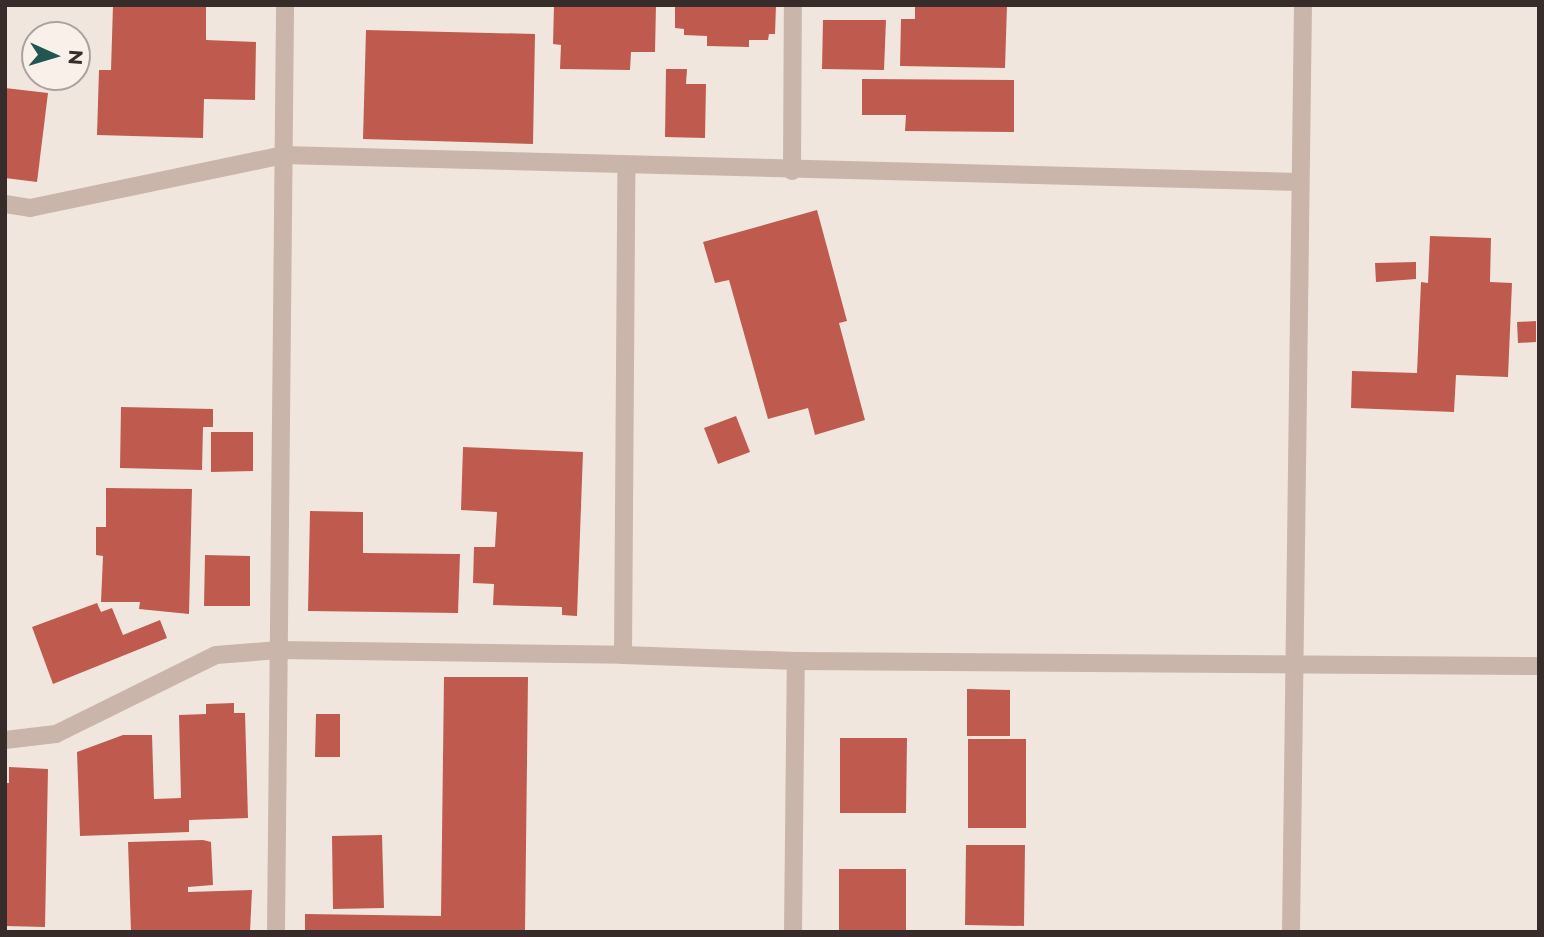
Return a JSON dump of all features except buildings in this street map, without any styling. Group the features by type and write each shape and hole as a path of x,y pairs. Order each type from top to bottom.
{"street":[{"path":"276,932 285,5"},
{"path":"792,171 793,5"},
{"path":"1291,932 1303,5"},
{"path":"5,204 30,208 283,155 626,167 1299,182"},
{"path":"623,654 626,167"},
{"path":"5,740 56,734 216,655 279,650 623,654 796,661 1539,666"},
{"path":"793,932 796,661"}]}
